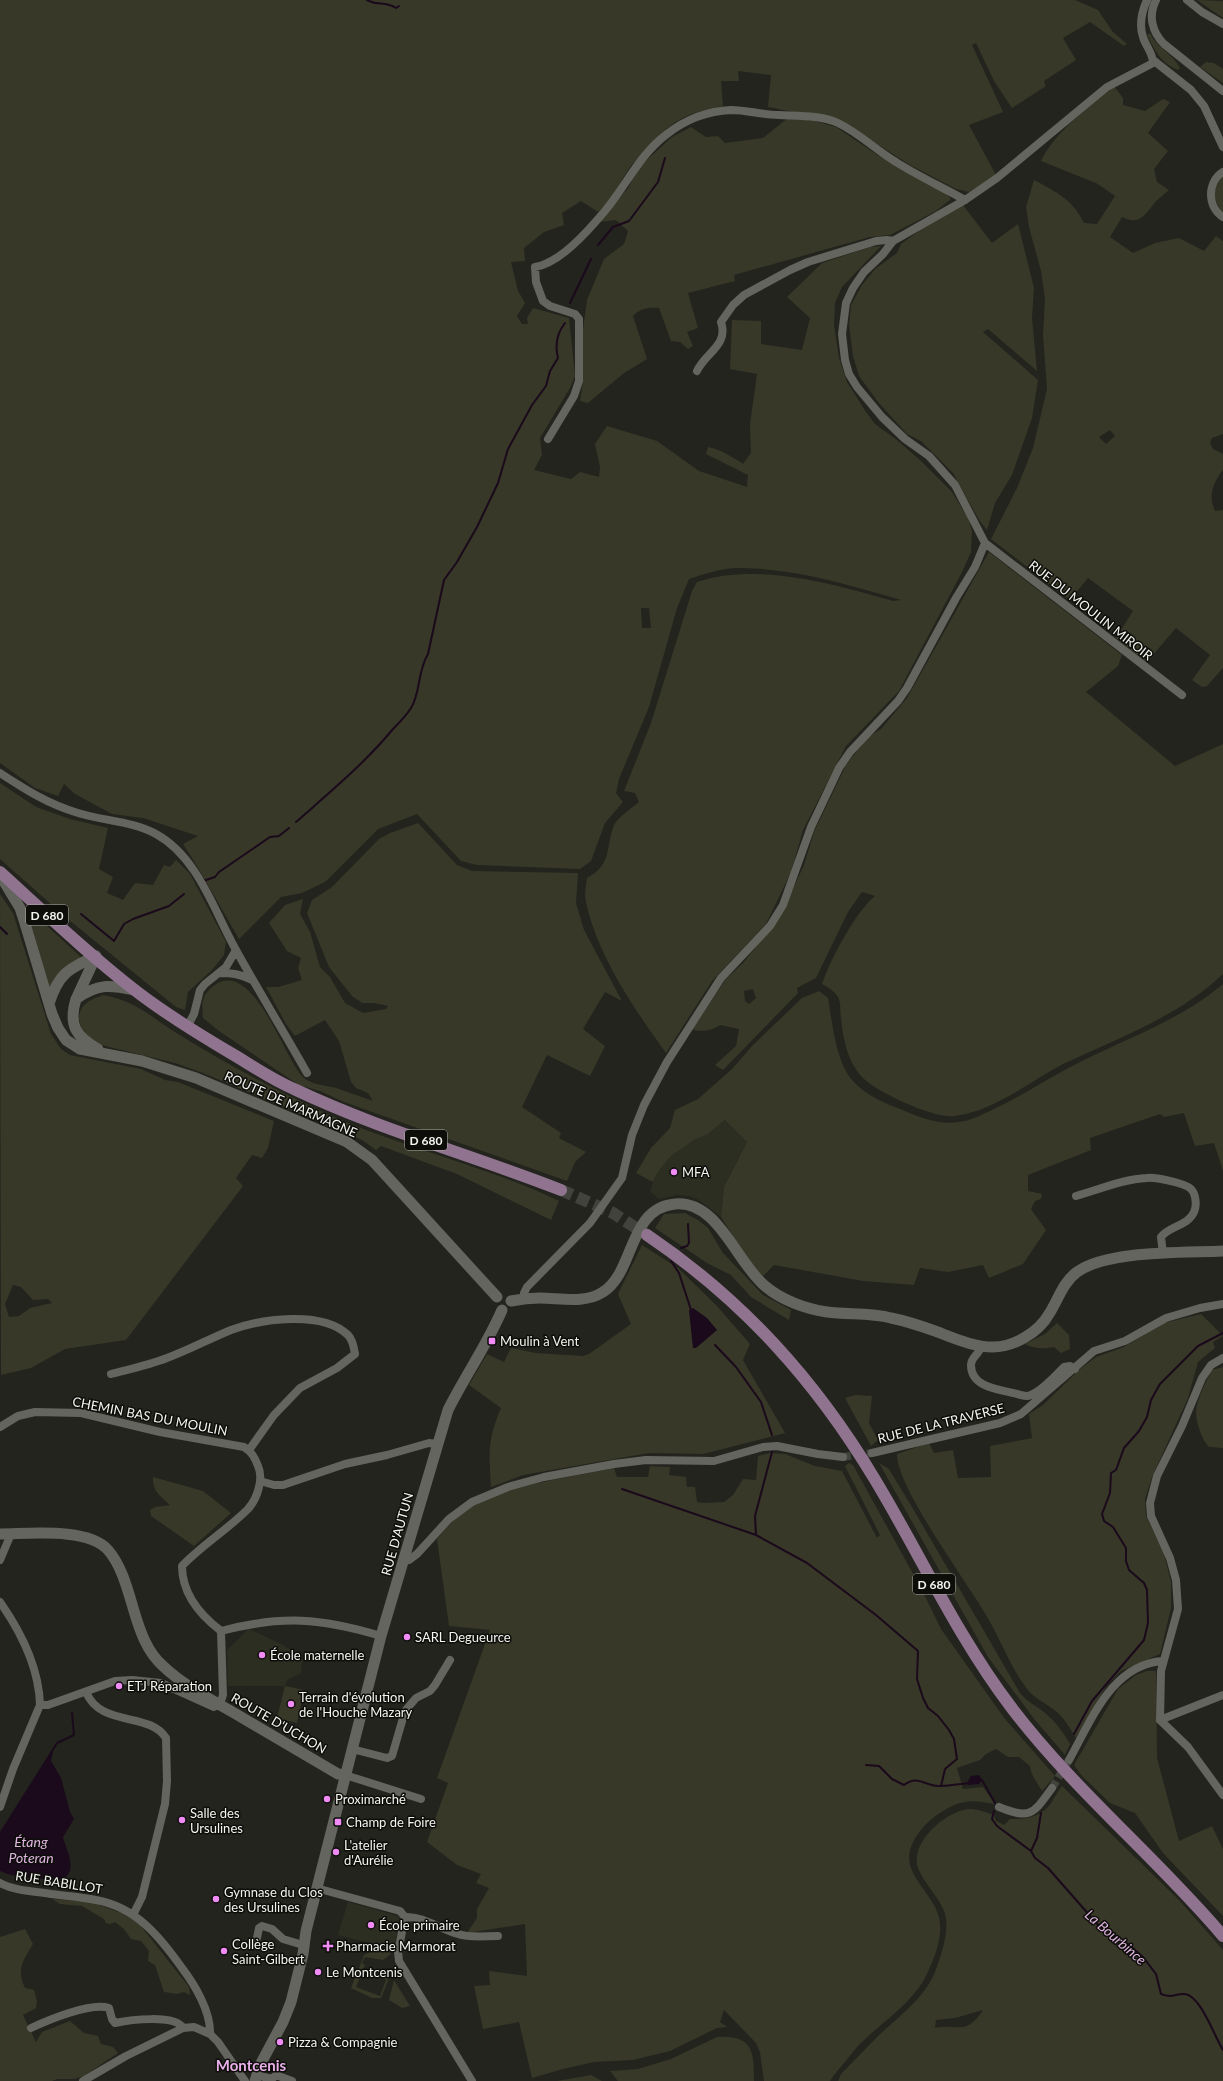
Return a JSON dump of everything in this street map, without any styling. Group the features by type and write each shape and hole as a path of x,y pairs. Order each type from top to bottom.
{"main road":[{"name":"D 680","path":"0,874 136,990 187,1027 293,1089 351,1114 497,1165 561,1190"},
{"name":"ROUTE DE MARMAGNE","path":"0,874 17,902 24,920 49,1004 58,1028 66,1040 80,1049 142,1061 196,1078 347,1142 372,1160 497,1297"},
{"path":"49,1004 58,981 64,972 96,956"},
{"name":"ROUTE DE MARMAGNE","path":"96,956 76,999 72,1016 78,1034 84,1041 110,1055"},
{"path":"76,999 98,987 110,986 136,990"},
{"path":"511,1301 524,1299 576,1299 601,1294 612,1285 618,1276 643,1223 652,1213 664,1206 675,1204 692,1205 709,1215 723,1231 748,1268 765,1286 783,1298 827,1312 887,1317 981,1346 993,1347 1015,1342 1037,1328 1048,1316 1067,1280 1077,1271 1091,1265 1118,1257 1223,1251"},
{"name":"D 680","path":"647,1235 695,1270 727,1297 786,1355 813,1387 874,1478 960,1628 1010,1706 1042,1746 1171,1877 1223,1936"},
{"path":"504,1295 509,1297 511,1301 509,1308 502,1310 495,1304 497,1297 504,1295"},
{"name":"RUE D'AUTUN","path":"255,2078 264,2056 291,2002 316,1888 381,1636 437,1444 448,1410 462,1382 493,1330 502,1310"},
{"name":"ROUTE D'UCHON","path":"6,1534 79,1536 100,1543 107,1549 117,1562 140,1629 156,1659 177,1678 338,1774 345,1775"}],"street":[{"path":"1147,0 1143,9 1141,25 1142,37 1153,60 1191,90 1204,106 1223,147"},
{"path":"1156,0 1151,18 1157,37 1168,48 1223,91"},
{"path":"1187,0 1202,12 1223,24"},
{"path":"524,1299 524,1293 527,1287 590,1223 622,1178 632,1135 644,1105 668,1062 721,978 770,926 783,905 811,827 839,768 850,752 898,700 907,688 956,598 975,567 985,543 955,485 928,456 905,439 882,417 857,387 849,374 845,360 842,334 846,303 864,272 883,254 893,241 965,200 996,178 1108,87 1153,63 1153,60"},
{"path":"548,439 568,407 579,381 579,319 575,314 550,306 543,301 536,282 535,267 543,266 560,256 600,217 613,201 634,168 646,154 667,134 693,118 710,113 731,110 776,115 807,116 838,123 896,163 965,200"},
{"path":"1223,172 1214,181 1211,196 1214,209 1223,217"},
{"path":"697,371 702,360 716,349 722,339 724,329 721,322 733,305 744,295 808,262 870,243 887,240 893,241"},
{"name":"RUE DU MOULIN MIROIR","path":"985,543 1182,696"},
{"path":"0,773 34,796 78,813 156,834 176,849 195,873 236,950 307,1073"},
{"path":"187,1027 194,1014 200,990 226,967 236,950"},
{"path":"219,974 244,975 254,982"},
{"path":"1076,1196 1147,1178 1184,1185 1191,1189 1194,1194 1196,1208 1193,1214 1182,1224 1163,1234 1161,1237 1163,1254"},
{"name":"RUE DE LA TRAVERSE","path":"872,1453 1000,1423 1021,1414 1094,1351 1126,1341 1166,1318 1200,1308 1223,1304"},
{"path":"111,1374 165,1359 200,1345 231,1330 261,1322 301,1320 320,1322 333,1326 348,1334 354,1346 355,1354 337,1368 300,1388 274,1415 249,1450 254,1456 260,1472 260,1481 258,1492 248,1509 182,1566 182,1576 189,1596 204,1618 221,1631"},
{"path":"981,1346 972,1359 971,1365 974,1375 982,1384 995,1390 1026,1397 1033,1394 1064,1367 1070,1366 1075,1368"},
{"path":"1223,1358 1211,1364 1202,1378 1182,1426 1157,1476 1152,1492 1150,1516 1170,1558 1176,1580 1178,1609 1163,1661 1160,1720 1188,1747 1223,1795"},
{"name":"CHEMIN BAS DU MOULIN","path":"0,1427 18,1416 35,1412 81,1413 160,1432 238,1446 249,1450"},
{"path":"260,1481 274,1486 283,1485 345,1464 387,1455 429,1443 437,1444"},
{"path":"404,1561 409,1560 417,1554 449,1519 472,1502 508,1487 544,1477 614,1464 646,1460 714,1461 763,1447 777,1446 843,1457"},
{"path":"0,1560 6,1534"},
{"path":"0,1602 26,1645 39,1695 40,1705 4,1784 0,1807"},
{"path":"221,1631 250,1623 302,1619 326,1622 381,1636"},
{"path":"40,1705 48,1705 115,1681 146,1680 173,1687 214,1707 220,1704 223,1694 221,1631"},
{"path":"352,1749 387,1758 392,1756 405,1711 416,1698 430,1691 450,1660"},
{"path":"1068,1760 1114,1684 1135,1669 1154,1662 1163,1661"},
{"path":"86,1692 90,1701 102,1710 114,1716 150,1725 162,1732 166,1738 167,1781 165,1804 142,1896 133,1915"},
{"path":"1160,1720 1223,1695"},
{"path":"345,1775 421,1799"},
{"path":"999,1807 1016,1814 1031,1812 1036,1809 1052,1788"},
{"name":"RUE BABILLOT","path":"0,1883 20,1890 107,1902 133,1915 153,1931 186,1973 196,1989 209,2019 210,2034"},
{"path":"316,1888 400,1911 405,1917 420,1919 458,1934 467,1936 498,1936"},
{"path":"405,1917 398,1952 399,1962 472,2081"},
{"path":"256,1938 259,1928 262,1926 272,1929 283,1939 303,1944"},
{"path":"31,2028 98,2006 109,2008 112,2019 115,2023 132,2020 159,2020 180,2024 183,2028"},
{"path":"83,2081 126,2056 183,2028 194,2027 210,2034 218,2042 245,2081"},
{"path":"255,2078 272,2080 276,2075 290,2080"}],"shaded area":[{"path":"0,0 1075,0 1098,10 1112,31 1127,44 1124,46 1090,22 1063,38 1076,60 1044,81 1046,86 1012,108 994,81 976,43 972,45 1003,112 969,125 996,175 969,192 956,189 910,165 843,122 768,107 771,75 738,71 739,81 721,81 723,106 700,111 682,118 666,129 630,167 612,196 598,212 581,201 562,213 564,225 544,232 524,248 525,261 511,262 518,291 525,303 517,316 522,324 528,324 527,318 533,308 569,318 575,376 570,388 540,438 542,455 534,470 571,479 580,472 599,477 600,467 595,444 607,426 657,441 699,471 747,487 748,475 706,454 708,447 713,448 743,464 751,453 750,424 757,374 730,369 732,320 761,321 761,344 802,350 810,318 787,297 822,263 870,247 881,246 842,287 835,303 834,325 839,358 847,382 875,424 897,440 921,461 952,492 968,518 972,531 971,552 962,572 899,691 846,746 803,830 791,872 766,924 712,981 666,1053 642,1019 608,962 591,922 585,899 585,893 587,878 595,873 605,861 614,825 622,816 639,802 635,793 624,791 651,723 692,591 697,582 720,576 745,574 770,575 821,582 893,601 901,600 823,579 783,571 763,569 729,568 689,579 677,608 649,707 619,779 616,793 623,802 605,823 591,861 580,869 477,865 461,861 417,814 378,829 325,882 302,893 281,897 239,939 183,844 198,836 143,818 112,814 75,794 64,784 58,796 35,788 0,763","holes":["641,608 649,608 651,628 642,628"]},
{"path":"1197,0 1223,1 1223,18"},
{"path":"1150,33 1156,42 1177,63 1180,68 1178,70 1167,64 1159,56 1147,35"},
{"path":"1206,62 1214,63 1223,69 1223,83 1200,67"},
{"path":"1114,86 1123,98 1123,105 1145,111 1163,99 1170,102 1148,133 1168,151 1154,169 1157,182 1169,190 1137,220 1122,217 1110,237 1133,253 1155,243 1179,238 1204,251 1216,236 1223,241 1223,434 1212,438 1210,443 1213,449 1223,454 1223,470 1214,485 1212,500 1215,511 1223,510 1223,668 1207,686 1202,687 1192,680 1210,655 1176,628 1146,663 1116,638 1133,611 1088,578 1070,600 991,539 1017,488 1033,448 1047,389 1043,335 1045,299 1041,271 1029,227 1026,207 1034,180 1064,197 1074,208 1084,223 1097,224 1115,196 1098,184 1041,161 1047,150 1064,129","holes":["1110,430 1115,436 1106,444 1099,437"]},
{"path":"788,118 808,119 836,127 876,154 946,193 951,199 936,211 890,235 870,237 734,275 735,281 688,293 698,328 687,332 693,346 688,349 680,342 671,341 659,308 648,308 639,311 633,316 647,359 624,373 588,403 580,401 583,381 582,337 587,300 604,259 624,244 628,231 616,220 599,222 629,187 637,169 672,137 691,127 706,137 718,136 725,143 763,138"},
{"path":"1223,177 1223,213 1216,200 1215,190 1219,181"},
{"path":"963,205 992,243 1018,224 1034,288 1032,318 1037,371 988,329 983,332 1038,380 1032,418 1012,475 995,503 987,530 979,520 953,473 921,441 907,434 878,402 859,376 853,356 849,325 851,305 862,285 875,269 897,253 901,244 923,228"},
{"path":"989,552 1122,655 1118,666 1086,692 1175,766 1223,744 1223,974 1187,1003 1167,1015 1063,1064 997,1102 969,1113 955,1116 946,1116 934,1113 907,1104 871,1085 864,1079 858,1073 847,1051 843,1034 839,999 833,991 822,984 844,937 860,913 875,896 862,892 848,912 816,978 797,988 798,993 723,1070 715,1065 736,1046 739,1029 720,1025 706,1030 698,1031 692,1029 726,979 744,962 780,916 804,865 814,832 846,765 868,737 881,729 907,698","holes":["753,989 756,998 749,1004 745,1001 744,991"]},
{"path":"0,783 36,807 70,819 108,828 99,869 113,877 107,893 123,900 135,883 153,885 164,865 170,867 176,860 190,874 226,942 224,955 212,970 188,992 185,1010 176,1007 69,920 0,859"},
{"path":"418,823 457,865 472,871 578,873 576,903 584,930 622,1001 605,992 583,1029 605,1046 590,1076 547,1055 522,1107 561,1133 559,1138 586,1152 575,1162 567,1181 344,1102 320,1091 299,1085 219,1031 203,1018 203,999 209,990 224,981 238,983 251,993 263,1009 294,1064 305,1079 313,1083 336,1088 373,1101 368,1093 356,1088 351,1082 339,1041 325,1020 295,1036 286,1024 266,987 278,987 302,980 298,968 301,958 287,951 269,923 285,905 303,899 300,914 310,932 320,967 330,977 345,1003 363,1013 386,1009 388,1006 374,1003 362,1003 352,996 329,967 307,913 312,900 332,887 379,839 390,833"},
{"path":"0,894 13,913 51,1034 61,1049 70,1055 141,1069 165,1080 178,1082 274,1121 268,1148 262,1158 252,1155 236,1178 243,1186 126,1340 65,1349 31,1368 1,1375","holes":["13,1285 21,1287 33,1300 48,1299 52,1303 30,1308 19,1316 9,1317 5,1304"]},
{"path":"34,914 82,958 62,970 55,978 49,990 29,915"},
{"path":"1223,984 1223,1171 1214,1143 1195,1146 1184,1113 1164,1117 1160,1114 1090,1138 1091,1150 1028,1175 1028,1191 1042,1194 1041,1199 1035,1201 1031,1209 1046,1230 1023,1264 989,1278 983,1265 948,1272 920,1268 914,1285 863,1281 774,1265 763,1276 752,1266 721,1217 724,1187 747,1142 725,1120 708,1134 694,1140 670,1157 656,1175 653,1182 636,1173 651,1148 670,1128 675,1110 698,1099 732,1069 753,1045 802,998 819,991 828,998 833,1030 842,1064 847,1073 858,1086 877,1099 911,1114 944,1123 951,1123 971,1119 1003,1105 1080,1062 1172,1018 1190,1008"},
{"path":"103,995 133,1005 228,1064 321,1111 380,1135 500,1176 559,1201 551,1220 457,1174 381,1146 376,1150 362,1140 203,1073 175,1063 97,1044 82,1029 79,1019 82,1008 86,1003"},
{"path":"725,1120 747,1142 724,1187 721,1217 699,1200 690,1196 677,1195 659,1199 650,1191 656,1175 670,1157 694,1140 708,1134"},
{"path":"685,1213 698,1220 708,1228 723,1253 763,1295 791,1310 789,1320 751,1297 731,1275 707,1263 655,1228 664,1214"},
{"path":"642,1245 678,1268 717,1306 750,1344 743,1360 785,1433 703,1454 649,1453 523,1475 491,1487 491,1439 496,1419 501,1408 469,1385 487,1354 504,1362 511,1348 536,1353 583,1356 589,1354 631,1324 618,1294"},
{"path":"1201,1314 1223,1336 1213,1342 1215,1348 1198,1362 1188,1398 1152,1477 1145,1499 1146,1516 1164,1554 1171,1582 1171,1608 1160,1654 1121,1671 1107,1685 1076,1738 1060,1715 1032,1695 1021,1681 980,1604 936,1537 908,1489 900,1469 897,1454 929,1443 934,1453 953,1450 958,1478 991,1477 990,1446 1032,1438 1029,1414 1043,1405 1080,1369 1096,1357 1124,1347 1164,1323"},
{"path":"1057,1323 1069,1335 1070,1349 1061,1353 1054,1347 1039,1348 1025,1344 1045,1334"},
{"path":"1223,1367 1223,1448 1209,1447 1198,1426 1196,1412 1202,1390 1212,1370"},
{"path":"855,1395 872,1396 869,1423 878,1440 871,1446 845,1398"},
{"path":"770,1453 785,1454 815,1466 842,1471 877,1538 880,1535 845,1466 849,1463 853,1465 922,1590 941,1629 1005,1719 1055,1776 1042,1791 1033,1776 1030,1766 1019,1757 1008,1757 996,1749 986,1754 980,1760 957,1768 963,1789 983,1787 995,1804 969,1801 944,1810 924,1826 911,1846 909,1857 911,1868 939,1916 940,1937 931,1964 926,1976 914,1994 898,2011 860,2043 830,2081 764,2081 760,2052 756,2043 724,2010 720,2022 727,2027 717,2028 670,2051 633,2060 594,2062 532,2078 519,2022 483,2029 474,1986 490,1985 489,1971 527,1976 525,1924 467,1933 477,1918 477,1909 489,1888 476,1883 481,1874 457,1865 427,1842 448,1783 437,1778 490,1630 449,1626 437,1539 462,1513 472,1506 503,1492 541,1482 614,1468 617,1477 648,1477 650,1466 670,1467 669,1475 686,1477 687,1487 695,1487 697,1502 724,1502 733,1495 743,1479 756,1480 758,1456"},
{"path":"879,1463 889,1469 1020,1693 1056,1723 1065,1735 1070,1744 1065,1755 1035,1720 988,1657"},
{"path":"153,1477 203,1491 231,1513 194,1546 151,1516 150,1510 155,1507 170,1505 155,1490"},
{"name":"École maternelle","path":"249,1629 285,1646 302,1659 301,1673 287,1680 285,1686 228,1686 227,1650"},
{"path":"1147,1671 1156,1671 1157,1758 1179,1841 1212,1826 1223,1849 1223,1916 1163,1853 1135,1813 1110,1803 1082,1776 1074,1765 1118,1689 1136,1675"},
{"name":"Terrain d'évolution de l'Houche Mazary","path":"285,1686 304,1690 297,1723 277,1718"},
{"path":"1062,1786 1179,1900 1223,1950 1223,2081 838,2081 841,2074 917,1999 930,1982 935,1972 945,1939 946,1919 942,1906 918,1868 917,1858 919,1848 924,1838 941,1821 961,1811 971,1809 980,1810 994,1815 996,1821 1004,1825 1010,1819 1035,1816 1040,1814 1048,1807","holes":["983,2010 971,2024 966,2026 935,2028 936,2020 955,2018"]},
{"path":"52,1899 92,1902 124,1914 140,1925 189,1987 190,1995 184,1992 177,1994 164,1992 155,1965 148,1961 149,1951 141,1941 131,1939 124,1929 115,1922 110,1924 106,1923 104,1919 82,1906 60,1904"},
{"name":"École primaire","path":"348,1902 398,1916 401,1920 393,1949 338,1935"},
{"path":"25,1929 33,1944 22,1965 21,1976 25,1988 34,1990 37,2001 36,2008 23,2015 36,2042 42,2032 70,2021 84,2033 98,2036 101,2044 113,2047 118,2053 84,2076 74,2079 57,2079 52,2081 0,2081 0,1937"},
{"path":"374,1950 388,1951 391,1954 383,1960 365,1957 362,1963 365,1965 356,1987 380,1996 386,1980 382,1978 384,1971 389,1973 390,1976 381,1998 372,1998 351,1988 364,1955"},
{"path":"394,1980 410,2006 402,2008 389,2000"},
{"path":"717,2037 729,2037 745,2042 752,2053 754,2081 618,2081 610,2071 638,2069 671,2059"},
{"path":"591,2075 602,2081 557,2081"}],"water":[{"path":"693,1308 707,1318 717,1330 696,1348 693,1348 689,1310"},
{"name":"Étang Poteran","path":"51,1751 53,1751 51,1761 61,1778 70,1812 74,1819 63,1837 70,1860 70,1871 62,1879 39,1879 7,1874 0,1871 0,1832"},
{"path":"979,1775 982,1780 979,1784 969,1785 967,1783 971,1776"}],"waterway":[{"path":"367,0 396,8 399,6"},
{"path":"598,245 613,227 629,221 658,182 665,158"},
{"path":"570,303 591,259"},
{"path":"296,822 359,766 411,708 416,695 422,668 428,654 444,580 457,562 477,527 498,483 508,449 532,405 546,386 550,371 558,358 557,340 565,323"},
{"path":"203,881 215,877 219,872 270,837 279,836 289,828"},
{"path":"81,914 114,941 124,924 133,919 169,906 184,894"},
{"path":"0,927 7,934"},
{"path":"681,1248 687,1246 689,1243 688,1224"},
{"path":"671,1261 679,1273 691,1310"},
{"path":"1074,1734 1092,1701 1144,1640 1148,1623 1147,1590 1144,1583 1129,1570 1126,1561 1126,1548 1113,1527 1104,1521 1102,1514 1110,1493 1111,1473 1116,1470 1124,1448 1139,1431 1147,1417 1151,1400 1160,1384 1198,1346 1223,1333"},
{"path":"715,1345 736,1367 761,1402 772,1435"},
{"path":"756,1535 755,1516 772,1452"},
{"path":"622,1489 756,1535 807,1563 876,1615 918,1651 917,1679 923,1698 928,1708 938,1716 954,1739 957,1759 945,1769 941,1786"},
{"path":"51,1753 57,1743 74,1735 72,1713"},
{"path":"866,1765 879,1766 892,1779 904,1785 914,1781 935,1786 969,1783"},
{"path":"979,1781 982,1780 995,1803"},
{"name":"La Bourbince","path":"994,1811 992,1819 997,1826 1031,1851 1035,1858 1048,1868 1099,1926 1109,1931 1121,1942 1128,1944 1143,1957 1156,1974 1161,1994 1169,1996 1185,1994 1191,1996 1197,2002 1223,2050"},
{"path":"1031,1851 1037,1838 1041,1813"}],"tunnel":[{"path":"561,1190 613,1213 647,1235"},
{"path":"843,1457 872,1453"},
{"path":"1052,1788 1069,1760"}],"place":[{"name":"MFA","path":"674,1172"},
{"name":"Moulin à Vent","path":"492,1341"},
{"name":"SARL Degueurce","path":"407,1637"},
{"name":"École maternelle","path":"262,1655"},
{"name":"ETJ Réparation","path":"119,1686"},
{"name":"Terrain d'évolution de l'Houche Mazary","path":"291,1704"},
{"name":"Proximarché","path":"327,1799"},
{"name":"Salle des Ursulines","path":"182,1820"},
{"name":"Champ de Foire","path":"338,1822"},
{"name":"L'atelier d'Aurélie","path":"336,1852"},
{"name":"Gymnase du Clos des Ursulines","path":"216,1899"},
{"name":"École primaire","path":"371,1925"},
{"name":"Pharmacie Marmorat","path":"328,1946"},
{"name":"Collège Saint-Gilbert","path":"224,1951"},
{"name":"Le Montcenis","path":"318,1972"},
{"name":"Pizza & Compagnie","path":"280,2042"}],"district":[{"name":"Montcenis","path":"251,2065"}]}
